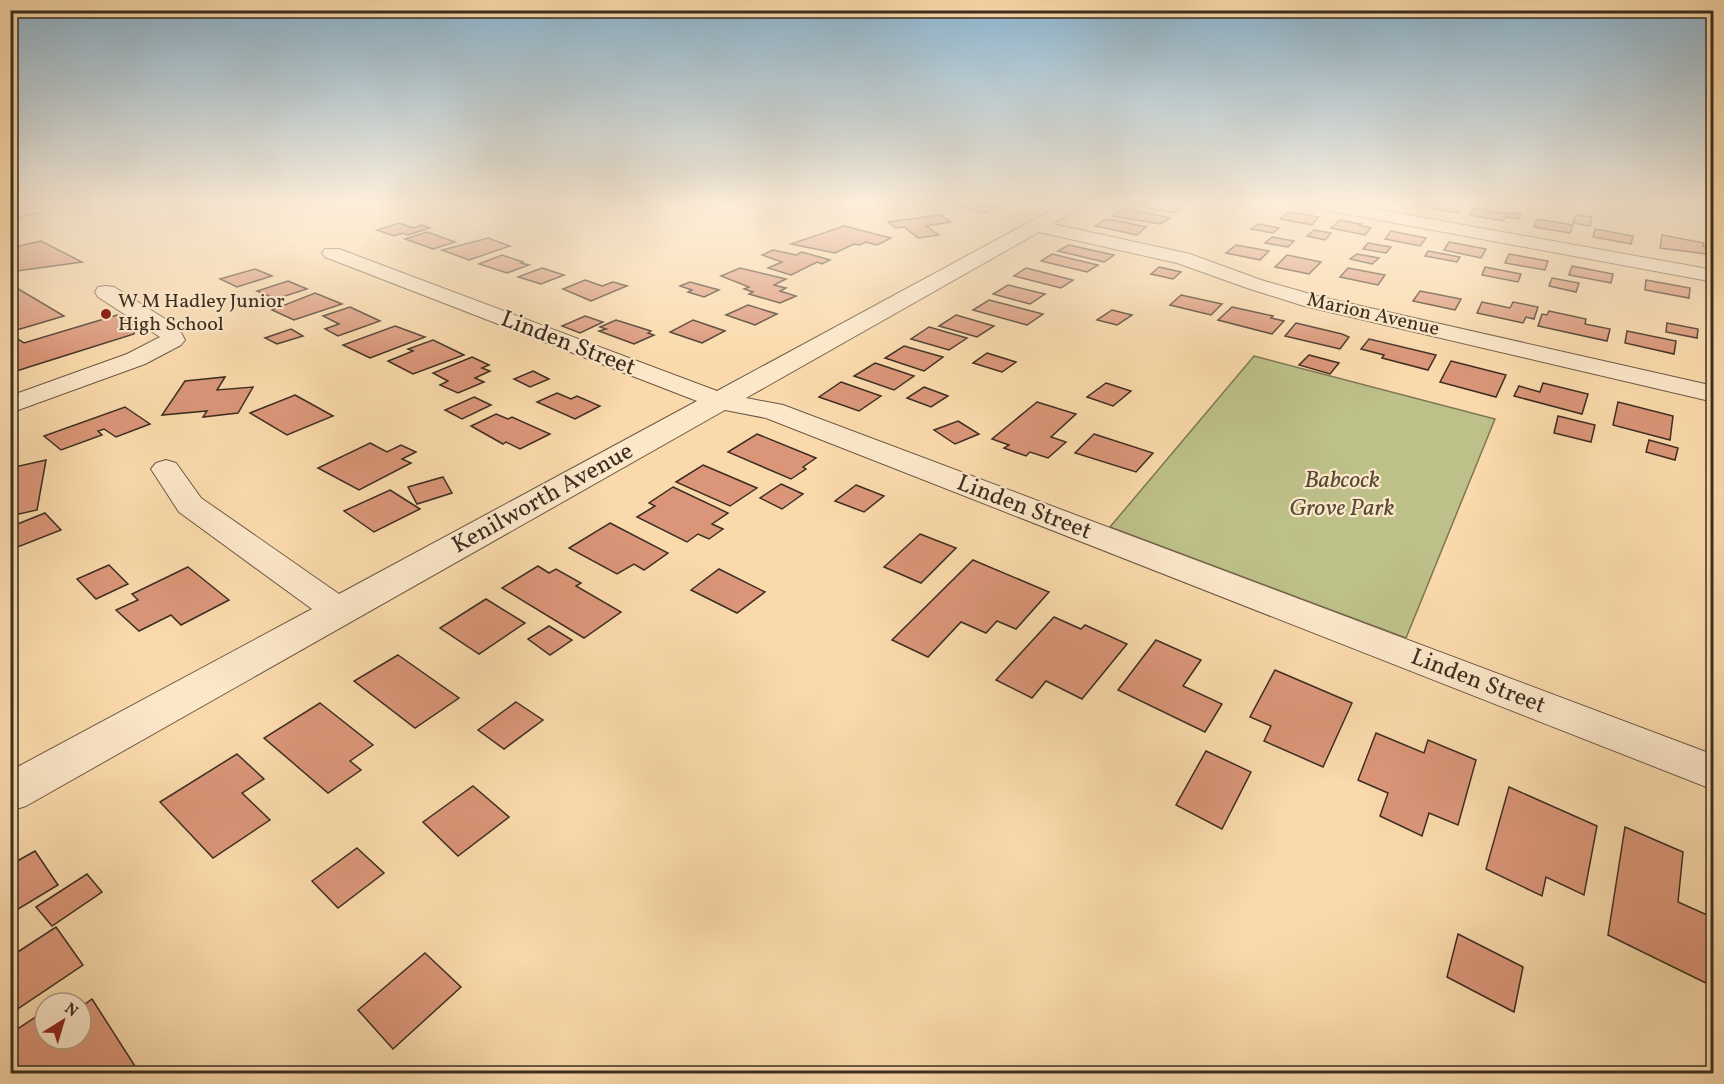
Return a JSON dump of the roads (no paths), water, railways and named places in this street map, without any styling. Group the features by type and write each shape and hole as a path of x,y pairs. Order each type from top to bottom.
{"street":[{"name":"Linden Street","path":"339,256 683,388 721,401 773,411 1713,773"},
{"name":"Kenilworth Avenue","path":"10,793 983,256"},
{"name":"Marion Avenue","path":"1172,256 1312,301 1713,394"},
{"path":"1601,256 1713,276"},
{"path":"10,405 136,359 173,340 170,332 106,292"},
{"path":"166,469 190,505 339,611"}],"place":[{"name":"W M Hadley Junior High School","path":"106,314"}],"park label":[{"name":"Babcock Grove Park","path":"1342,495"}]}
